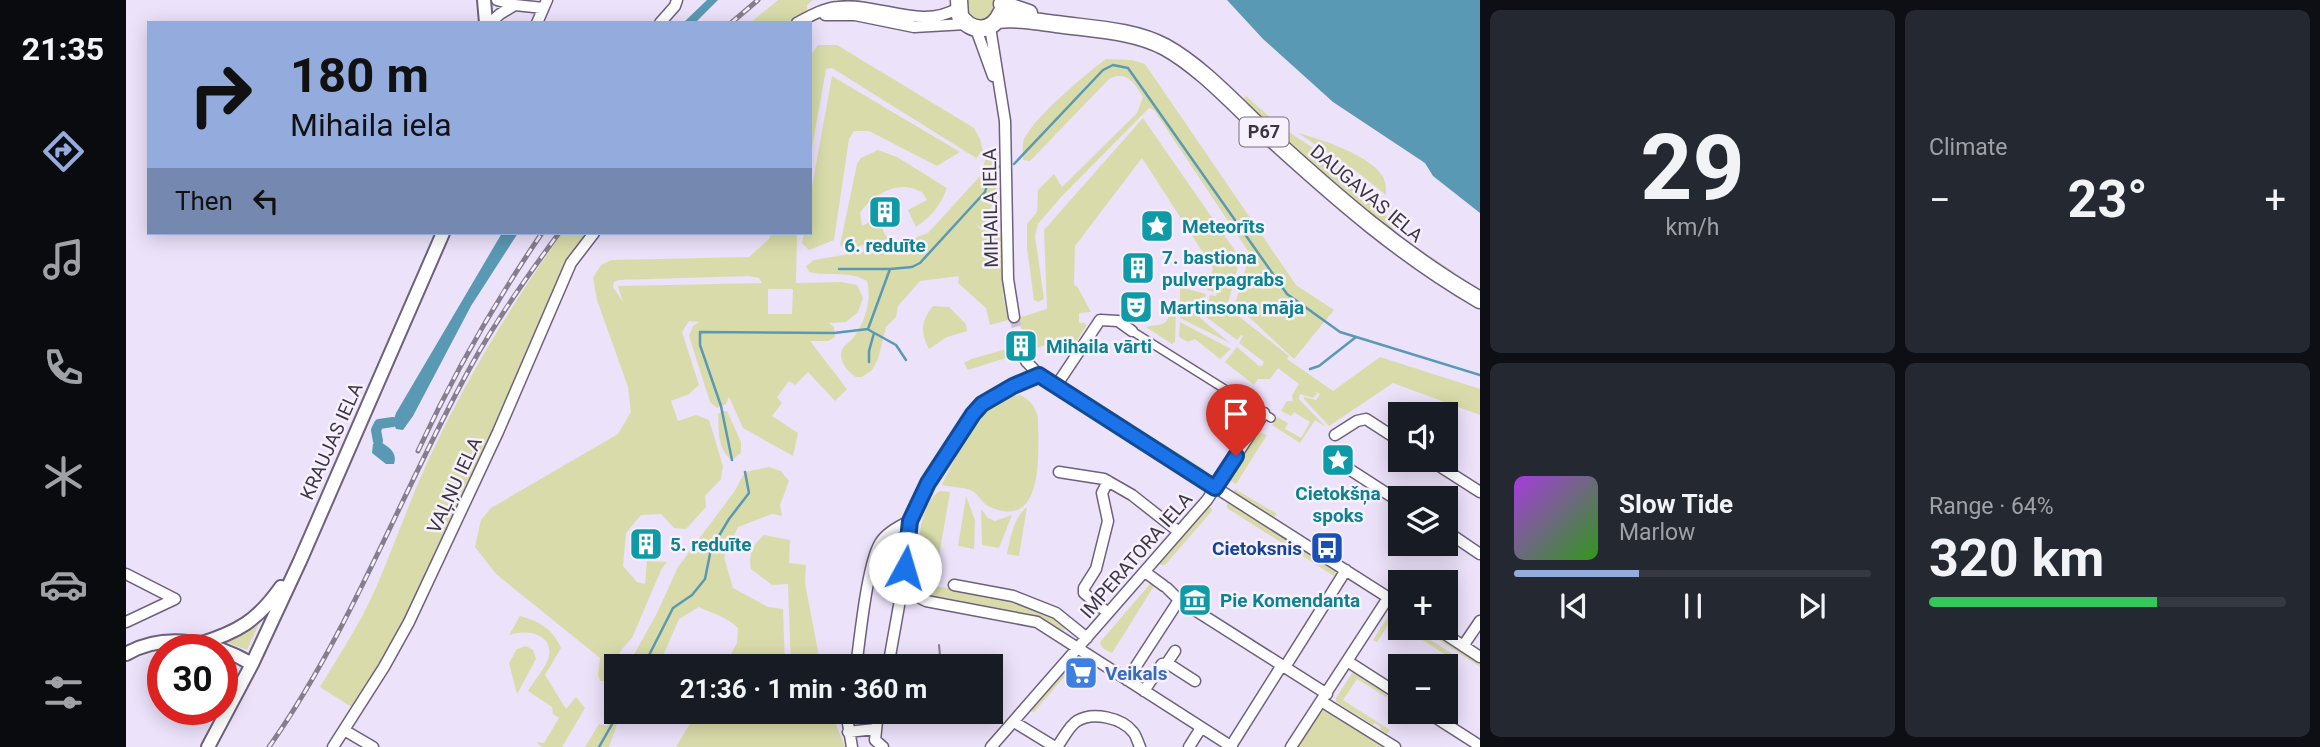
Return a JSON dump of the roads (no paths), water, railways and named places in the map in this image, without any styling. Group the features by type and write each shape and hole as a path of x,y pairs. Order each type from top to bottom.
{"main road":[{"path":"958,4 960,16 989,17"},
{"name":"DAUGAVAS IELA","path":"989,17 1093,28 1145,39 1178,55 1363,220 1417,262 1480,300"}],"street":[{"path":"484,0 488,21"},
{"path":"497,0 545,4 538,21"},
{"path":"662,21 677,0"},
{"path":"490,21 500,13 523,4"},
{"path":"801,21 839,6 866,7 922,17 943,15 958,4"},
{"path":"811,16 847,14 914,27 989,17"},
{"name":"MIHAILA IELA","path":"989,17 1006,137 1009,289 1014,317"},
{"name":"KRAUJAS IELA","path":"238,693 300,561 442,235"},
{"name":"VAĻŅU IELA","path":"333,747 349,733 409,622 498,432 571,263 592,235"},
{"path":"1056,386 1100,320 1118,321 1267,415"},
{"path":"1021,347 1026,361 1039,375 1388,598 1291,747"},
{"path":"1039,375 982,404 928,483 910,521 904,578 910,593 926,601 1037,622 1231,747 1346,570"},
{"name":"IMPERATORA IELA","path":"991,747 1179,532 1215,488 1267,415"},
{"path":"1335,435 1357,421 1366,419 1388,433"},
{"path":"1349,469 1388,494"},
{"path":"1059,472 1108,481 1132,495 1179,532"},
{"path":"1449,472 1480,492"},
{"path":"1108,481 1102,493 1108,521 1096,569 1084,588 1084,593 1108,613"},
{"path":"858,654 873,559 880,542 894,529 910,521"},
{"path":"1458,539 1480,554"},
{"path":"230,634 244,626 269,604 300,561"},
{"path":"1145,572 1179,600 1283,666 1395,747"},
{"path":"126,574 175,599 126,622"},
{"path":"954,585 1013,596 1056,613 1087,638"},
{"path":"891,654 901,600 910,593"},
{"path":"1126,680 1179,600"},
{"path":"1463,646 1480,621"},
{"path":"1454,640 1480,657"},
{"path":"126,654 147,645"},
{"path":"1144,691 1162,664 1167,663 1175,651"},
{"path":"238,655 252,664"},
{"path":"1347,662 1388,688"},
{"path":"1167,663 1195,681"},
{"path":"1014,722 1056,747 1076,722 1086,718 1111,718 1133,732 1140,747"},
{"path":"847,724 852,747"},
{"path":"876,724 875,740 883,747"},
{"path":"1446,724 1480,746"},
{"name":"KRAUJAS IELA","path":"208,747 221,725"},
{"path":"1189,747 1201,727"},
{"path":"848,732 875,729"},
{"path":"349,733 373,747"}],"water":[{"path":"707,0 718,0 697,21 685,21"},
{"path":"1227,0 1480,0 1480,213 1433,176 1425,163 1333,102 1263,39"},
{"path":"501,235 517,235 471,306 403,430 396,429 393,422"},
{"path":"378,441 389,447 395,456 394,464 386,464 372,453 373,444"}],"waterway":[{"path":"1014,164 1103,70 1113,65 1128,68 1287,294 1340,332 1480,375"},
{"path":"732,460 721,406 700,345 700,332 834,333 868,329 890,269 912,267 920,263 985,192 992,168 1003,166"},
{"path":"839,269 890,269"},
{"path":"869,330 896,345 906,360"},
{"path":"869,362 874,333"},
{"path":"1310,369 1319,366 1356,337"},
{"path":"378,441 376,430 379,424 393,422"},
{"path":"650,654 673,608 692,595 705,579 711,549 749,493 745,472"},
{"path":"599,747 612,724"}],"tunnel":[{"path":"1014,317 1022,347"}],"tram line":[{"path":"939,645 940,654"}],"railway":[{"path":"733,21 758,0"},
{"path":"418,451 476,339 541,235"},
{"path":"269,747 326,655 481,349 558,235"}],"place":[{"name":"6. reduīte","path":"885,212"},
{"name":"Meteorīts","path":"1157,226"},
{"name":"7. bastiona pulverpagrabs","path":"1138,268"},
{"name":"Martinsona māja","path":"1136,307"},
{"name":"Mihaila vārti","path":"1021,346"},
{"name":"Cietokšņa spoks","path":"1338,460"},
{"name":"5. reduīte","path":"646,544"},
{"name":"Cietoksnis","path":"1327,548"},
{"name":"Pie Komendanta","path":"1195,600"},
{"name":"Veikals","path":"1081,673"}]}
